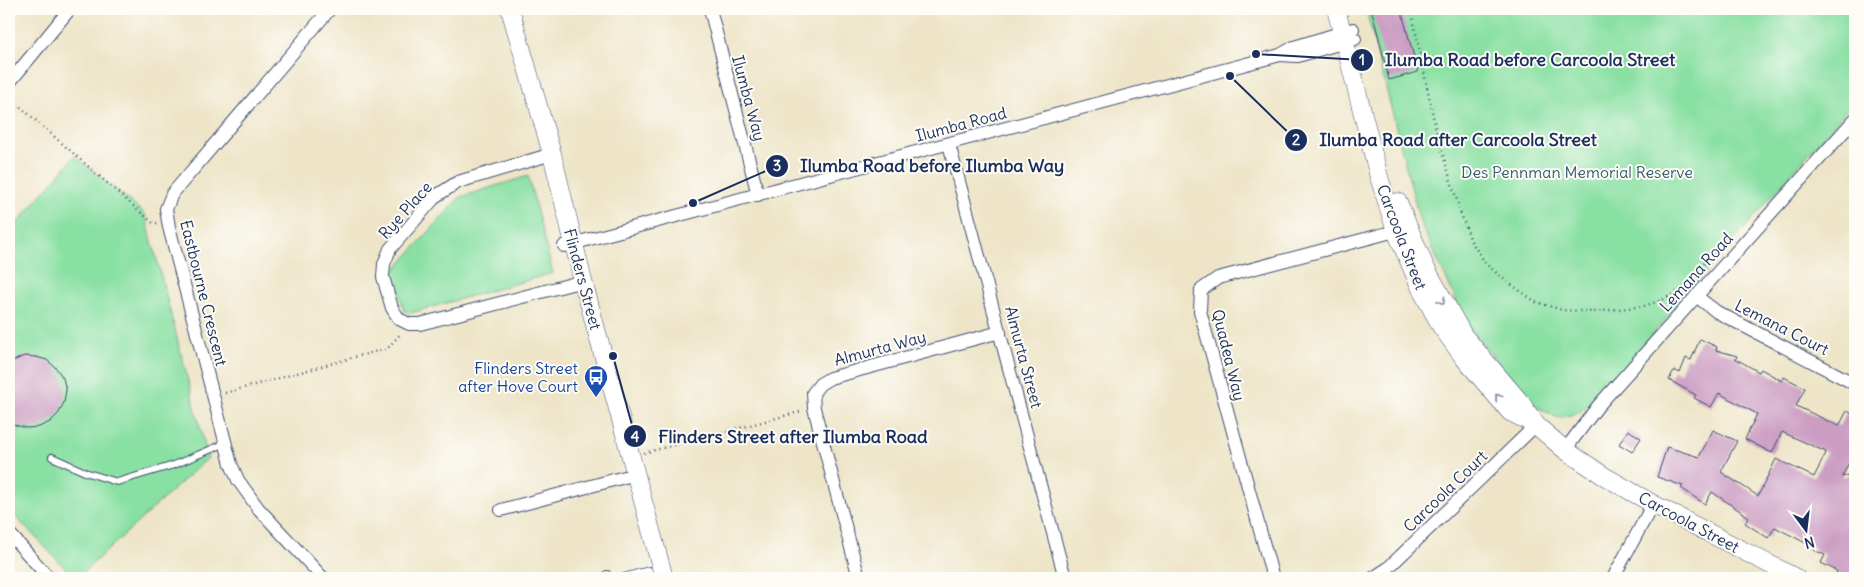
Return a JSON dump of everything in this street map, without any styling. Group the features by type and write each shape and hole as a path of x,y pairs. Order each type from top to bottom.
{"street":[{"path":"9,83 70,9"},
{"name":"Eastbourne Crescent","path":"323,578 247,494 238,480 226,443 166,208 172,194 330,9"},
{"name":"Flinders Street","path":"500,9 546,156"},
{"name":"Flinders Street","path":"510,9 578,282 655,576"},
{"name":"Ilumba Way","path":"710,9 758,195"},
{"name":"Carcoola Street","path":"1336,9 1349,36 1394,188 1402,229 1422,291 1441,326 1464,358 1510,412 1536,425 1566,450 1604,476 1653,504 1796,578"},
{"name":"Carcoola Street","path":"1347,9 1349,36"},
{"name":"Ilumba Road","path":"569,245 1280,55 1294,47 1349,36"},
{"name":"Lemana Road","path":"1566,450 1598,406 1855,119"},
{"name":"Almurta Street","path":"949,144 1065,578"},
{"name":"Rye Place","path":"409,324 399,319 392,308 386,285 384,264 390,249 436,196 446,189 458,182 546,156"},
{"name":"Quadea Way","path":"1273,578 1200,311 1201,290 1218,278 1402,229"},
{"path":"409,324 420,324 578,282"},
{"name":"Lemana Court","path":"1696,296 1717,312 1855,384"},
{"name":"Almurta Way","path":"858,578 814,408 814,393 820,384 830,378 1000,332"},
{"name":"Carcoola Court","path":"1374,578 1387,569 1536,425"},
{"path":"501,510 630,476"},
{"path":"1613,578 1653,504"},
{"path":"9,533 49,578"}],"lane":[{"path":"52,457 86,472 117,482 174,465 226,443"},
{"path":"620,578 655,576"}],"path":[{"path":"1411,9 1435,127 1461,214 1471,241 1486,264 1506,281 1536,302 1562,310 1594,312 1644,306 1662,300 1679,291 1726,239"},
{"path":"9,97 154,224 168,221"},
{"path":"214,396 388,348 409,324"},
{"path":"640,454 814,408"}],"green space":[{"name":"Des Pennman Memorial Reserve","path":"1366,9 1855,9 1855,100 1610,384 1579,413 1558,418 1535,406 1470,330 1420,222"},
{"path":"75,156 145,214 208,458 77,578 9,510 9,233"},
{"path":"528,176 553,273 411,313 404,311 393,272 460,197"}],"building":[{"path":"1401,9 1418,72 1389,80 1372,11"},
{"path":"1700,339 1717,347 1716,350 1737,356 1736,359 1759,372 1761,369 1782,381 1784,377 1805,388 1796,406 1839,426 1847,411 1855,415 1855,450 1842,477 1855,473 1855,578 1845,578 1836,574 1837,571 1821,563 1825,555 1775,527 1768,538 1745,523 1749,517 1712,492 1705,504 1681,488 1683,486 1657,477 1667,447 1699,457 1713,430 1737,441 1721,472 1758,496 1776,459 1814,477 1826,453 1782,432 1772,453 1745,439 1757,414 1719,393 1711,407 1694,398 1696,395 1669,380 1674,370 1680,373 1686,358 1691,360"},
{"path":"24,356 47,360 63,378 66,390 64,402 59,413 50,422 39,427 27,428 15,425 9,421 9,363"},
{"path":"1628,430 1641,438 1632,452 1619,444"}],"place":[{"name":"Ilumba Road before Carcoola Street","path":"1256,54"},
{"name":"Ilumba Road after Carcoola Street","path":"1230,76"},
{"name":"Ilumba Road before Ilumba Way","path":"693,203"},
{"name":"Flinders Street after Ilumba Road","path":"613,356"},
{"name":"Flinders Street after Hove Court","path":"596,398"}]}
